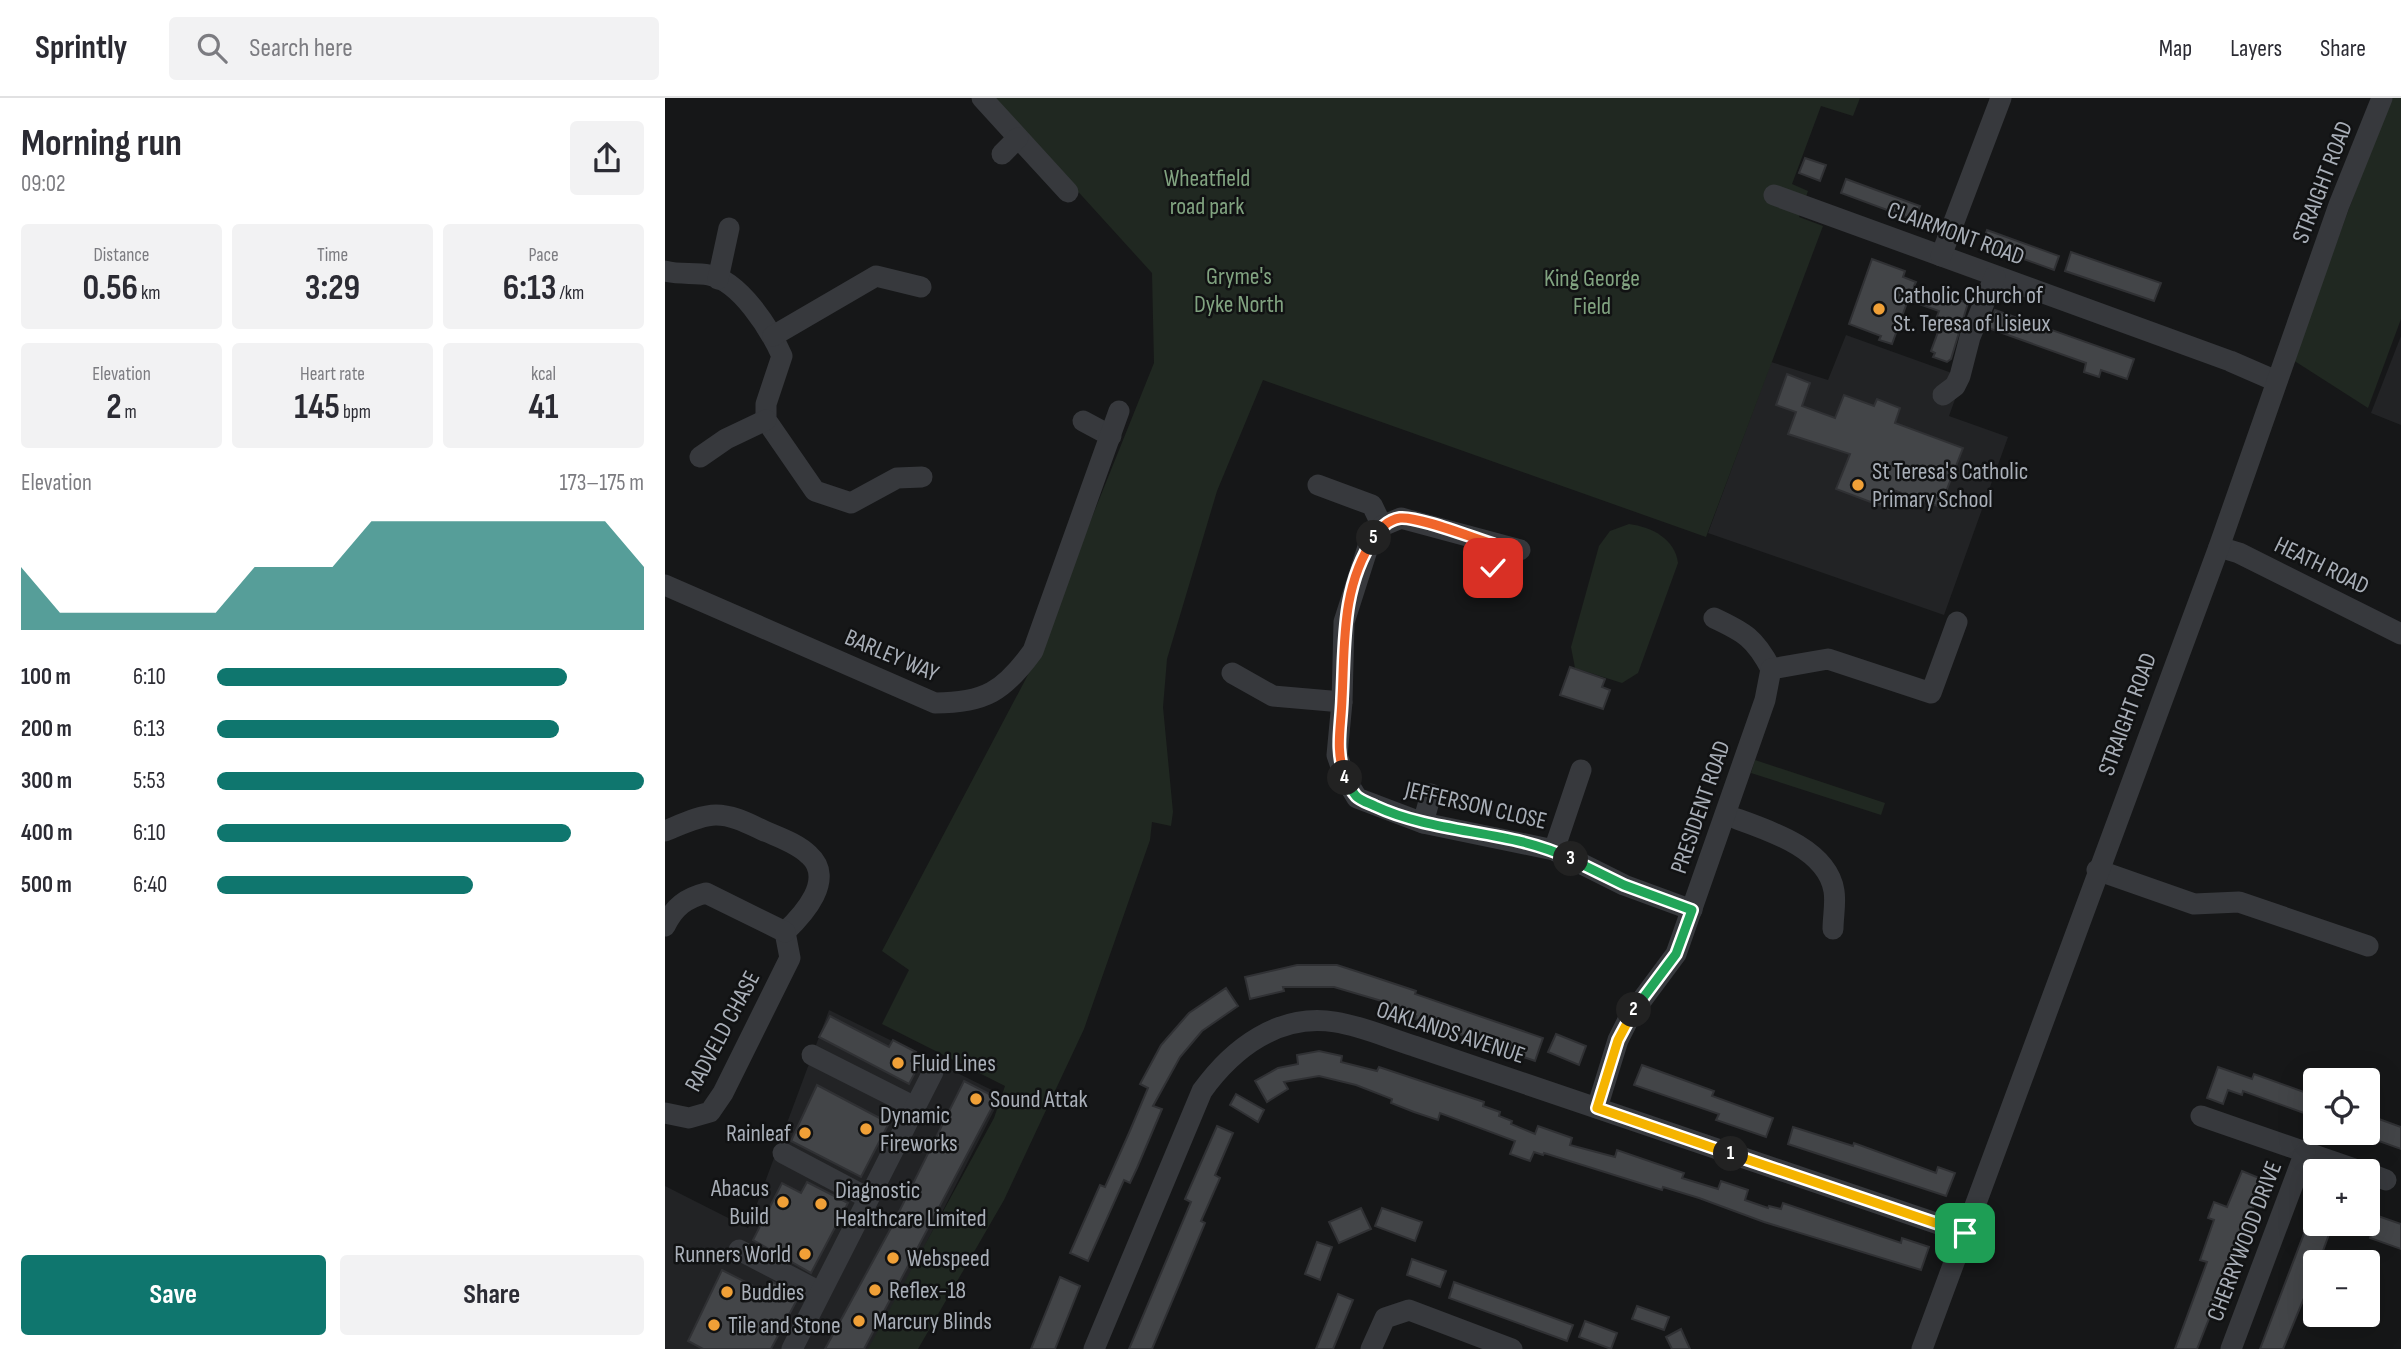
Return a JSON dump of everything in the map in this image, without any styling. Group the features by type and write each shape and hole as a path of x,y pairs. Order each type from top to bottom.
{"street":[{"path":"982,98 1067,192"},
{"path":"1941,256 2001,98"},
{"name":"STRAIGHT ROAD","path":"1922,1349 2382,98"},
{"path":"1002,154 1018,138"},
{"name":"CLAIRMONT ROAD","path":"1774,195 2276,381"},
{"path":"718,279 729,228"},
{"path":"665,271 712,275 744,297 773,336 782,356 767,404 766,421 815,491 851,503 897,478 922,477"},
{"path":"773,336 876,276 921,288"},
{"path":"1943,395 1955,386 1960,376 1975,323 1995,276"},
{"name":"BARLEY WAY","path":"665,585 935,703 979,699 1014,677 1033,651 1119,411"},
{"path":"700,457 726,439 766,421"},
{"path":"1083,421 1111,436"},
{"path":"1318,485 1372,505 1382,526 1401,518 1520,550"},
{"name":"JEFFERSON CLOSE","path":"1382,526 1368,547 1344,622 1342,702 1337,755 1345,778 1357,798 1423,823 1554,850 1624,885 1692,910"},
{"path":"1493,544 1493,568"},
{"name":"HEATH ROAD","path":"2219,547 2239,553 2401,634"},
{"path":"1714,618 1745,632 1761,649 1771,668 1828,659 1931,692 1957,622"},
{"name":"PRESIDENT ROAD","path":"1597,1108 1618,1040 1630,1016 1676,954 1765,700 1771,668"},
{"path":"1232,673 1273,696 1342,702"},
{"path":"1554,850 1581,770"},
{"path":"1423,823 1431,793"},
{"path":"665,831 714,814 732,816 795,845 812,856 818,871 815,895 807,912 785,932 706,893 689,897 671,914 665,926"},
{"path":"1726,815 1784,836 1813,858 1834,889 1833,929"},
{"path":"2097,870 2194,904 2239,902 2368,946"},
{"name":"RADVELD CHASE","path":"665,1113 689,1118 710,1112 723,1093 790,958 785,932"},
{"name":"OAKLANDS AVENUE","path":"1094,1349 1202,1091 1222,1063 1248,1042 1275,1029 1305,1021 1335,1022 1965,1233"},
{"path":"812,1055 915,1107"},
{"path":"792,1349 933,1072"},
{"name":"CHERRYWOOD DRIVE","path":"2201,1116 2325,1159"},
{"name":"CHERRYWOOD DRIVE","path":"2231,1349 2305,1152"},
{"path":"783,1153 868,1198"},
{"path":"739,1250 820,1292"},
{"path":"1371,1349 1384,1318 1409,1310 1512,1349"}],"shaded area":[{"name":"St Teresa's Catholic Primary School","path":"1846,335 1963,377 1949,416 2008,437 1944,615 1708,533 1771,362 1828,380"},
{"path":"2401,336 2401,425 2371,413"},
{"path":"829,1010 1002,1095 872,1349 665,1349 665,1186 748,1228"}],"green space":[{"path":"993,98 1860,98 1853,116 1821,106 1792,184 1808,191 1799,217 1823,226 1706,537 1263,380 1217,491 1167,659 1163,707 1173,812 1171,826 1152,822 1150,840 1084,1029 1004,1200 918,1349 868,1349 994,1118 1005,1086 882,1024 909,970 882,951 1031,669 1154,363 1152,273"},
{"path":"2390,98 2401,98 2401,319 2368,408 2293,360"},
{"path":"1629,524 1654,531 1661,536 1672,547 1678,563 1638,673 1622,683 1575,668 1571,647 1599,546 1610,531"},
{"path":"1755,760 1885,803 1881,815 1751,773"}],"building":[{"path":"1805,158 1826,165 1820,181 1799,173"},
{"path":"1846,179 1920,206 1914,220 1841,193"},
{"path":"1987,230 2059,256 2054,270 1982,244"},
{"path":"2071,252 2161,283 2154,301 2065,271"},
{"name":"Catholic Church of St. Teresa of Lisieux","path":"1872,259 1905,271 1903,277 1916,282 1914,286 1968,303 1951,359 1947,362 1933,357 1935,353 1931,351 1942,321 1936,319 1939,311 1908,300 1892,344 1879,340 1881,336 1849,324"},
{"path":"1995,310 2134,359 2127,379 2101,370 2099,377 2084,372 2086,363 1988,328"},
{"path":"1787,374 1810,383 1802,406 1835,418 1844,395 1874,406 1877,399 1900,408 1895,423 1963,448 1940,507 1896,491 1889,509 1836,489 1850,454 1788,434 1796,412 1776,405"},
{"path":"1570,667 1605,679 1602,687 1610,690 1603,709 1560,695"},
{"path":"1297,965 1337,965 1543,1038 1535,1061 1415,1019 1416,1016 1384,1006 1385,1002 1334,987 1283,987 1284,991 1250,999 1245,977"},
{"path":"1226,988 1238,1006 1202,1031 1180,1057 1153,1106 1162,1109 1137,1168 1130,1183 1124,1180 1088,1261 1070,1253 1100,1185 1105,1187 1129,1133 1148,1088 1140,1084 1161,1045 1189,1013"},
{"path":"830,1016 889,1047 893,1040 916,1052 911,1061 919,1065 909,1084 819,1037"},
{"path":"1556,1034 1586,1046 1579,1065 1548,1052"},
{"path":"1319,1051 1342,1056 1341,1062 1377,1071 1379,1067 1484,1102 1483,1106 1500,1112 1499,1116 1512,1121 1511,1124 1535,1134 1538,1126 1572,1138 1570,1145 1615,1157 1617,1150 1684,1173 1682,1178 1718,1189 1721,1181 1748,1190 1745,1200 1768,1208 1781,1209 1783,1203 1901,1243 1902,1238 1929,1247 1921,1270 1764,1222 1699,1198 1663,1187 1662,1190 1544,1153 1534,1152 1530,1161 1510,1154 1515,1141 1440,1113 1438,1120 1391,1103 1392,1099 1356,1085 1319,1076 1284,1082 1288,1089 1267,1102 1255,1081 1278,1068 1298,1064 1297,1055"},
{"path":"1642,1065 1714,1091 1712,1096 1773,1118 1766,1137 1716,1120 1719,1114 1634,1085"},
{"path":"2218,1067 2252,1079 2254,1074 2303,1092 2303,1113 2243,1091 2242,1095 2228,1090 2223,1104 2207,1098"},
{"path":"964,1081 997,1098 864,1349 825,1349 891,1228"},
{"path":"817,1085 889,1123 861,1177 791,1141"},
{"path":"1236,1094 1264,1110 1258,1122 1230,1105"},
{"path":"2380,1119 2401,1127 2401,1149 2380,1141"},
{"path":"1217,1126 1233,1133 1215,1175 1220,1178 1201,1221 1205,1223 1152,1349 1129,1349 1191,1202 1185,1199"},
{"path":"1793,1127 1853,1146 1854,1143 1936,1173 1938,1167 1955,1173 1946,1196 1788,1144"},
{"path":"2242,1171 2264,1180 2197,1349 2175,1349 2207,1262 2200,1260 2214,1220 2208,1218 2214,1202 2227,1207"},
{"path":"807,1182 848,1203 811,1273 753,1240 782,1183 801,1193"},
{"path":"1361,1208 1371,1229 1339,1243 1329,1222"},
{"path":"1382,1208 1422,1222 1415,1241 1375,1226"},
{"path":"2380,1217 2401,1224 2401,1249 2370,1238 2380,1236"},
{"path":"2303,1236 2328,1236 2323,1250 2303,1250 2303,1300 2283,1349 2260,1349"},
{"path":"1317,1242 1332,1247 1320,1280 1305,1274"},
{"path":"1412,1259 1446,1271 1440,1287 1407,1275"},
{"path":"722,1270 765,1292 773,1282 799,1296 771,1349 703,1349 688,1341"},
{"path":"1060,1277 1080,1286 1055,1349 1031,1349"},
{"path":"1454,1282 1573,1325 1567,1341 1449,1298"},
{"path":"1338,1294 1353,1300 1333,1349 1316,1349"},
{"path":"1637,1306 1669,1317 1664,1330 1632,1319"},
{"path":"1585,1321 1617,1333 1611,1349 1579,1337"},
{"path":"1681,1329 1690,1349 1672,1349 1666,1337"}],"place":[{"name":"Catholic Church of St. Teresa of Lisieux","path":"1879,309"},
{"name":"St Teresa's Catholic Primary School","path":"1858,485"},
{"name":"Fluid Lines","path":"898,1063"},
{"name":"Sound Attak","path":"976,1099"},
{"name":"Dynamic Fireworks","path":"866,1129"},
{"name":"Rainleaf","path":"805,1133"},
{"name":"Abacus Build","path":"783,1202"},
{"name":"Diagnostic Healthcare Limited","path":"821,1204"},
{"name":"Runners World","path":"805,1254"},
{"name":"Webspeed","path":"893,1258"},
{"name":"Reflex-18","path":"875,1290"},
{"name":"Buddies","path":"727,1292"},
{"name":"Marcury Blinds","path":"859,1321"},
{"name":"Tile and Stone","path":"714,1325"}],"route":[{"path":"1493,568 1493,544 1401,518 1382,526 1368,547 1351,591 1344,622 1342,702 1337,755 1345,778 1357,798 1423,823 1554,850 1624,885 1692,910 1676,954 1630,1016 1618,1040 1597,1108 1965,1233"}],"park label":[{"name":"Wheatfield road park","path":"1207,192"},
{"name":"Gryme's Dyke North","path":"1239,290"},
{"name":"King George Field","path":"1592,292"}]}
